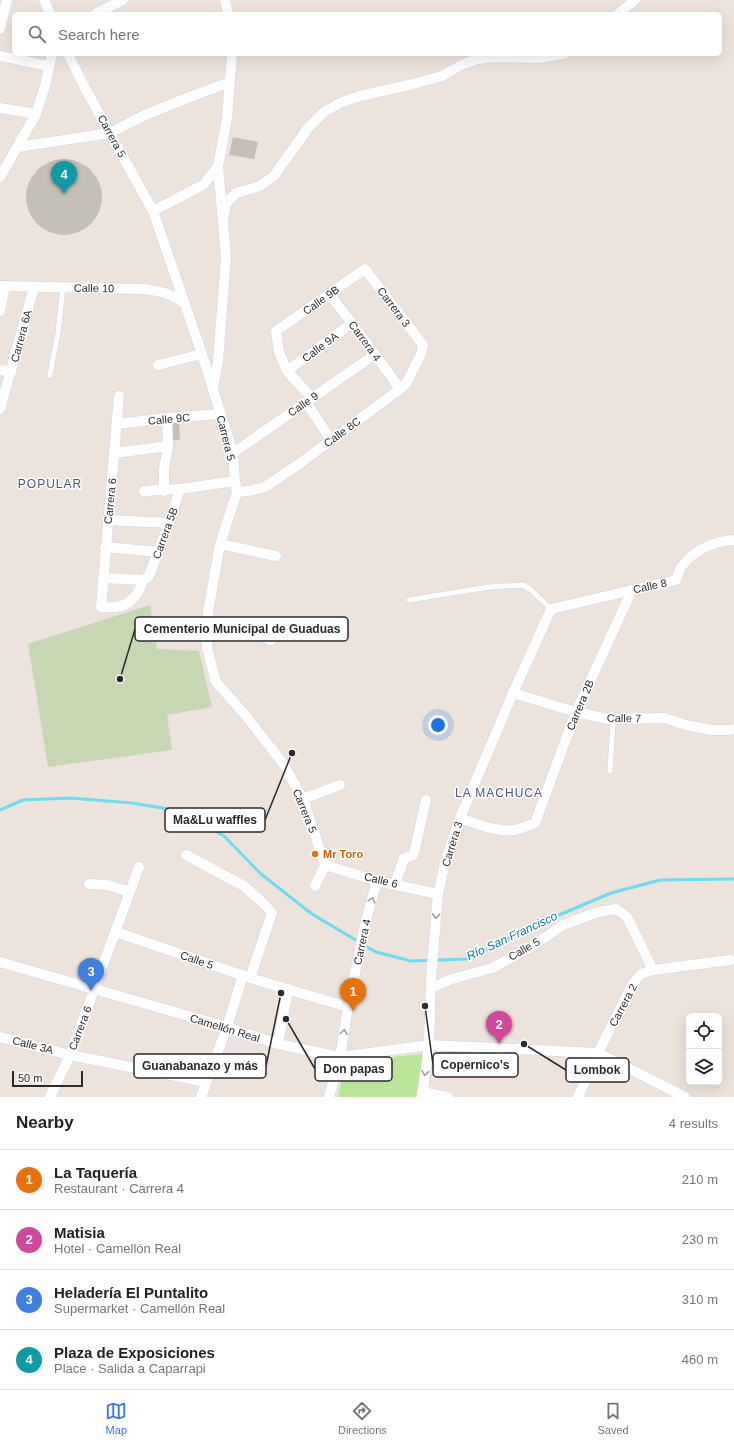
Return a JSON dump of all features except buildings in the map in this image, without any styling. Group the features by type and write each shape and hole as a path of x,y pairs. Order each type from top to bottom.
{"street":[{"path":"0,29 7,0"},
{"path":"44,0 49,12"},
{"path":"99,12 123,0"},
{"path":"225,0 228,12"},
{"path":"620,12 635,0"},
{"path":"0,56 50,66"},
{"path":"0,176 36,114 52,56"},
{"name":"Carrera 5","path":"69,56 86,90 153,211 202,354 232,453 237,492 220,544 208,612 208,648 216,682 248,717 284,765 303,799 325,865"},
{"path":"212,388 218,361 226,257 218,166 228,118 232,56"},
{"path":"223,220 226,204 236,193 260,186 274,176 308,128 324,112 342,102 360,96 442,76 463,64 478,59 497,57 538,58 551,56"},
{"path":"18,147 110,133 152,112 230,82"},
{"path":"0,108 36,114"},
{"path":"153,211 203,185 218,166"},
{"name":"Calle 9B","path":"287,371 279,352 276,331 365,269"},
{"name":"Carrera 3","path":"365,269 423,345"},
{"path":"0,311 3,286"},
{"name":"Calle 10","path":"3,286 143,289 160,291 174,296 184,304"},
{"name":"Carrera 6A","path":"0,409 34,287"},
{"name":"Carrera 4","path":"329,294 400,389"},
{"name":"Calle 9A","path":"287,371 352,323"},
{"name":"Calle 8C","path":"237,492 265,487 332,440 400,389 406,384 421,354 423,345"},
{"path":"158,365 202,354"},
{"name":"Calle 9","path":"232,453 374,355"},
{"path":"0,370 11,372"},
{"path":"287,371 309,400 332,440"},
{"name":"Carrera 6","path":"119,396 101,607 112,608 134,600 146,578"},
{"name":"Calle 9C","path":"117,424 221,414"},
{"name":"Carrera 5B","path":"164,491 164,469 168,446 167,418"},
{"path":"115,453 168,446"},
{"path":"144,492 164,491 235,481"},
{"name":"Carrera 5B","path":"146,578 158,552 180,489"},
{"path":"108,520 169,523"},
{"name":"Calle 8","path":"551,609 676,580 681,566 697,552 709,545 734,540"},
{"path":"220,544 276,556"},
{"path":"105,547 158,552"},
{"path":"103,578 146,578"},
{"name":"Carrera 2B","path":"460,818 477,825 515,830 535,823 576,712 632,590"},
{"name":"Carrera 3","path":"422,1095 429,1045 431,983 438,894 445,863 460,818 513,693 551,609"},
{"path":"208,622 271,640"},
{"name":"Calle 7","path":"513,693 576,712 613,720 664,718 690,726 712,730 734,729"},
{"path":"303,799 340,785"},
{"path":"395,884 404,858 412,856 414,853 426,800"},
{"path":"186,855 244,886 272,913 246,976 201,1097"},
{"path":"315,886 325,865"},
{"name":"Calle 6","path":"325,865 377,881 438,894"},
{"name":"Carrera 6","path":"50,1097 70,1055 139,867"},
{"name":"Carrera 4","path":"329,1097 340,1057 348,1007 366,920 377,881"},
{"path":"89,884 108,885 130,892"},
{"name":"Calle 5","path":"431,983 492,968 531,947 563,925 598,912 616,909 627,917 652,970"},
{"name":"Calle 5","path":"116,932 246,976 348,1007"},
{"name":"Carrera 2","path":"578,1097 633,983 641,974 652,970 730,960"},
{"name":"Camellón Real","path":"0,962 227,1027 278,1044 340,1057 429,1045 598,1053 685,1097"},
{"path":"278,1044 288,989"},
{"name":"Calle 3A","path":"0,1037 70,1055 206,1082"},
{"path":"422,1095 448,1097"}],"lane":[{"path":"50,375 58,333 62,287"},
{"path":"409,600 488,587 523,586 530,589 551,609"},
{"path":"610,771 613,720"}],"green space":[{"path":"150,605 157,649 199,651 212,707 167,715 172,750 48,767 28,644"},
{"path":"423,1054 416,1097 338,1097 345,1062"}],"waterway":[{"name":"Río San Francisco","path":"0,810 23,800 70,798 132,803 186,812 225,837 261,874 312,914 359,942"},
{"name":"Río San Francisco","path":"363,945 376,952 411,961 468,959 540,923 611,893 660,880 734,879"}],"place":[{"name":"Plaza de Exposiciones","path":"64,194"},
{"name":"Cementerio Municipal de Guaduas","path":"120,679"},
{"name":"Ma&Lu waffles","path":"292,753"},
{"name":"Mr Toro","path":"315,854"},
{"name":"Heladería El Puntalito","path":"91,991"},
{"name":"Guanabanazo y más","path":"281,993"},
{"name":"Copernico's","path":"425,1006"},
{"name":"La Taquería","path":"353,1011"},
{"name":"Don papas","path":"286,1019"},
{"name":"Matisia","path":"499,1044"},
{"name":"Lombok","path":"524,1044"}],"district":[{"name":"POPULAR","path":"50,484"},
{"name":"LA MACHUCA","path":"499,793"}]}
